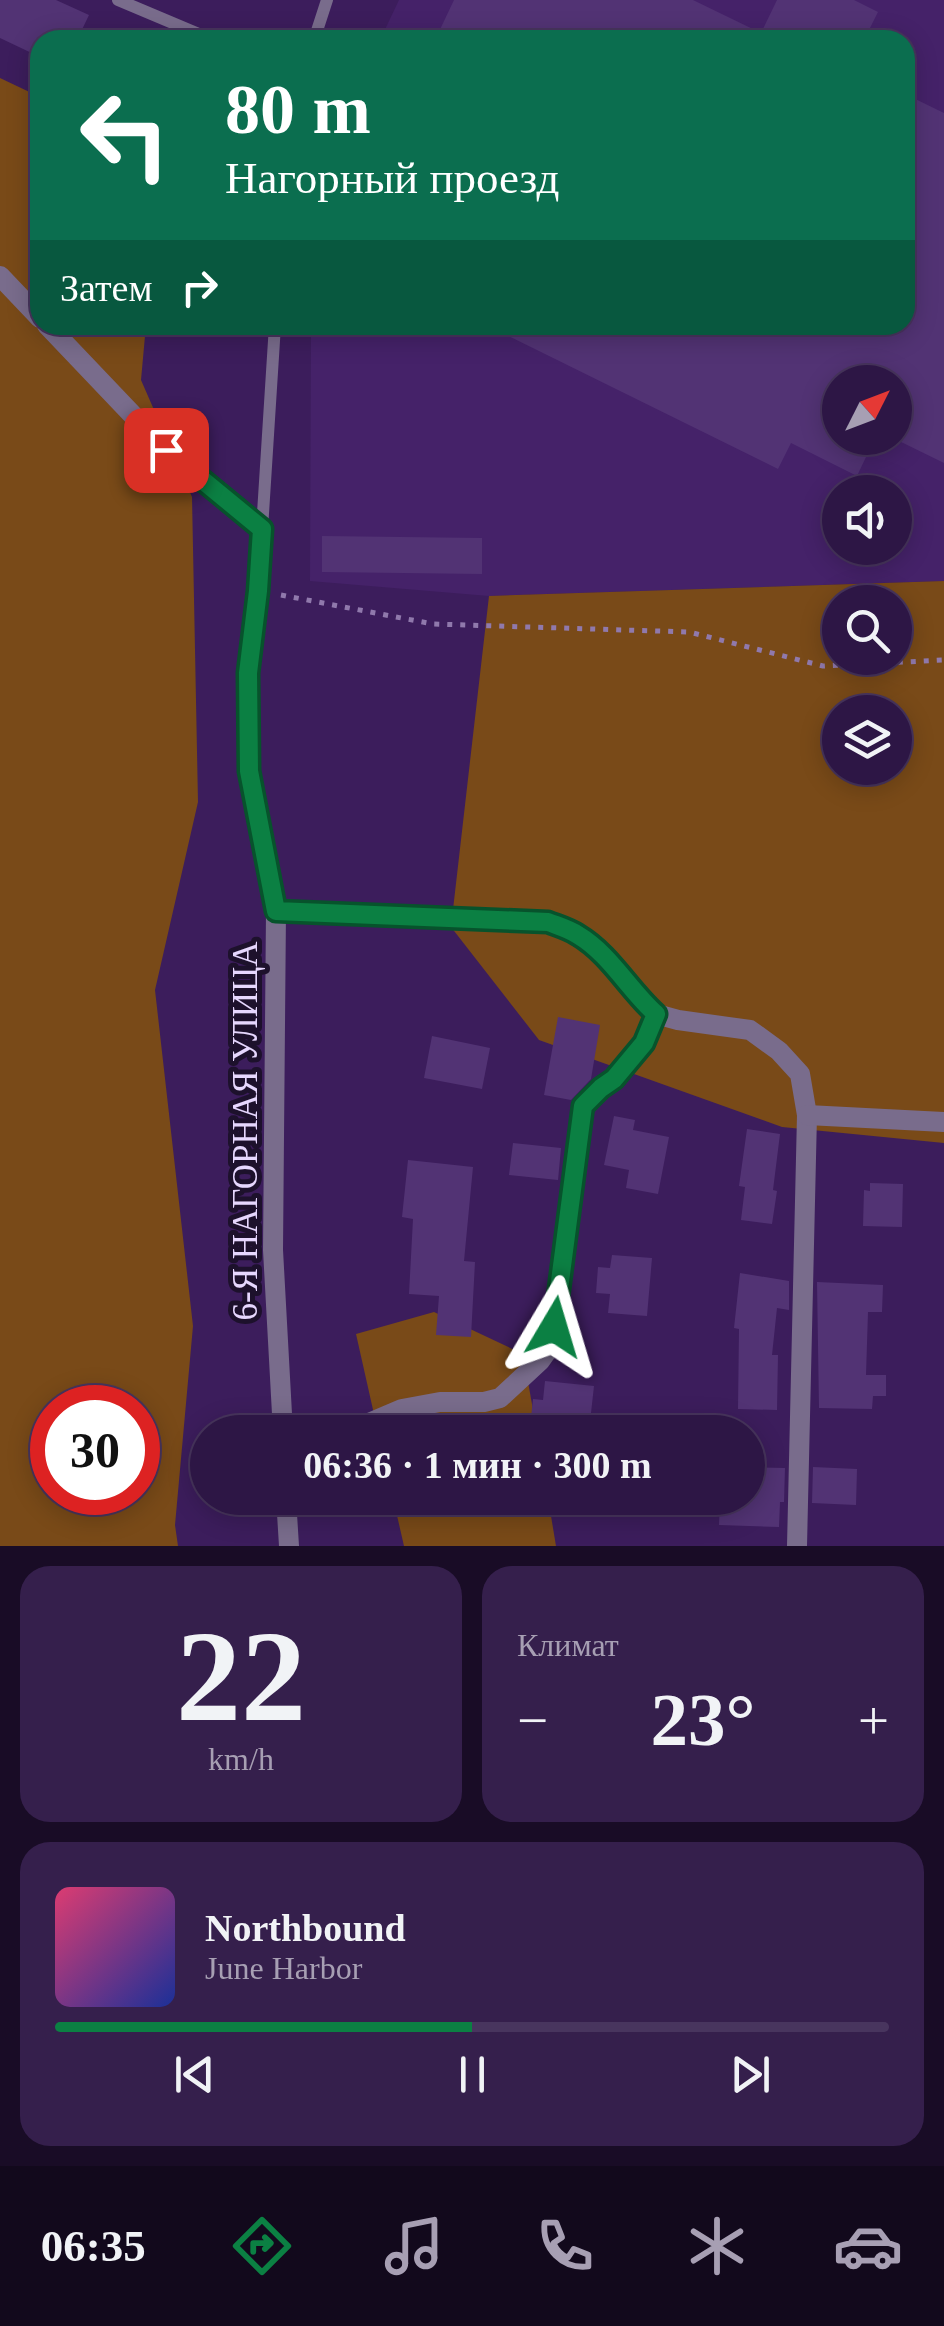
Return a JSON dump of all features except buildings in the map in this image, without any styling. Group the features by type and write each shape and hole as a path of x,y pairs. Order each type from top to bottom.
{"street":[{"path":"0,276 30,308"},
{"path":"57,335 166,450 262,529"},
{"name":"6-Я НАГОРНАЯ УЛИЦА","path":"262,529 248,673 249,771 276,911 274,1250 282,1415"},
{"path":"276,911 548,922 579,935 656,1014 750,1030 779,1051 800,1074 807,1115 798,1546"},
{"path":"388,1415 440,1402 500,1398 550,1347 583,1106 614,1079 644,1043 656,1014"},
{"path":"807,1115 944,1122"},
{"path":"287,1515 289,1546"}],"lane":[{"path":"118,0 188,30"},
{"path":"318,30 328,0"},
{"path":"262,529 274,335"}],"path":[{"path":"258,591 434,624 689,632 823,666 944,660"}],"shaded area":[{"path":"399,0 944,0 944,581 489,596 310,581 311,335 915,335 915,30 385,30"},
{"path":"0,78 30,92 30,335 145,335 141,380 192,497 198,802 155,990 193,1326 175,1525 178,1546 0,1546"},
{"path":"944,581 944,1143 782,1127 539,1040 451,927 489,596 822,585 822,675 912,675 912,585 823,585"},
{"path":"434,1312 523,1354 534,1415 374,1415 356,1334"},
{"path":"397,1515 551,1515 556,1546 404,1546"}],"route":[{"path":"166,450 262,529 248,673 249,771 276,911 548,922 579,935 656,1014 644,1043 614,1079 583,1106 554,1327"}]}
